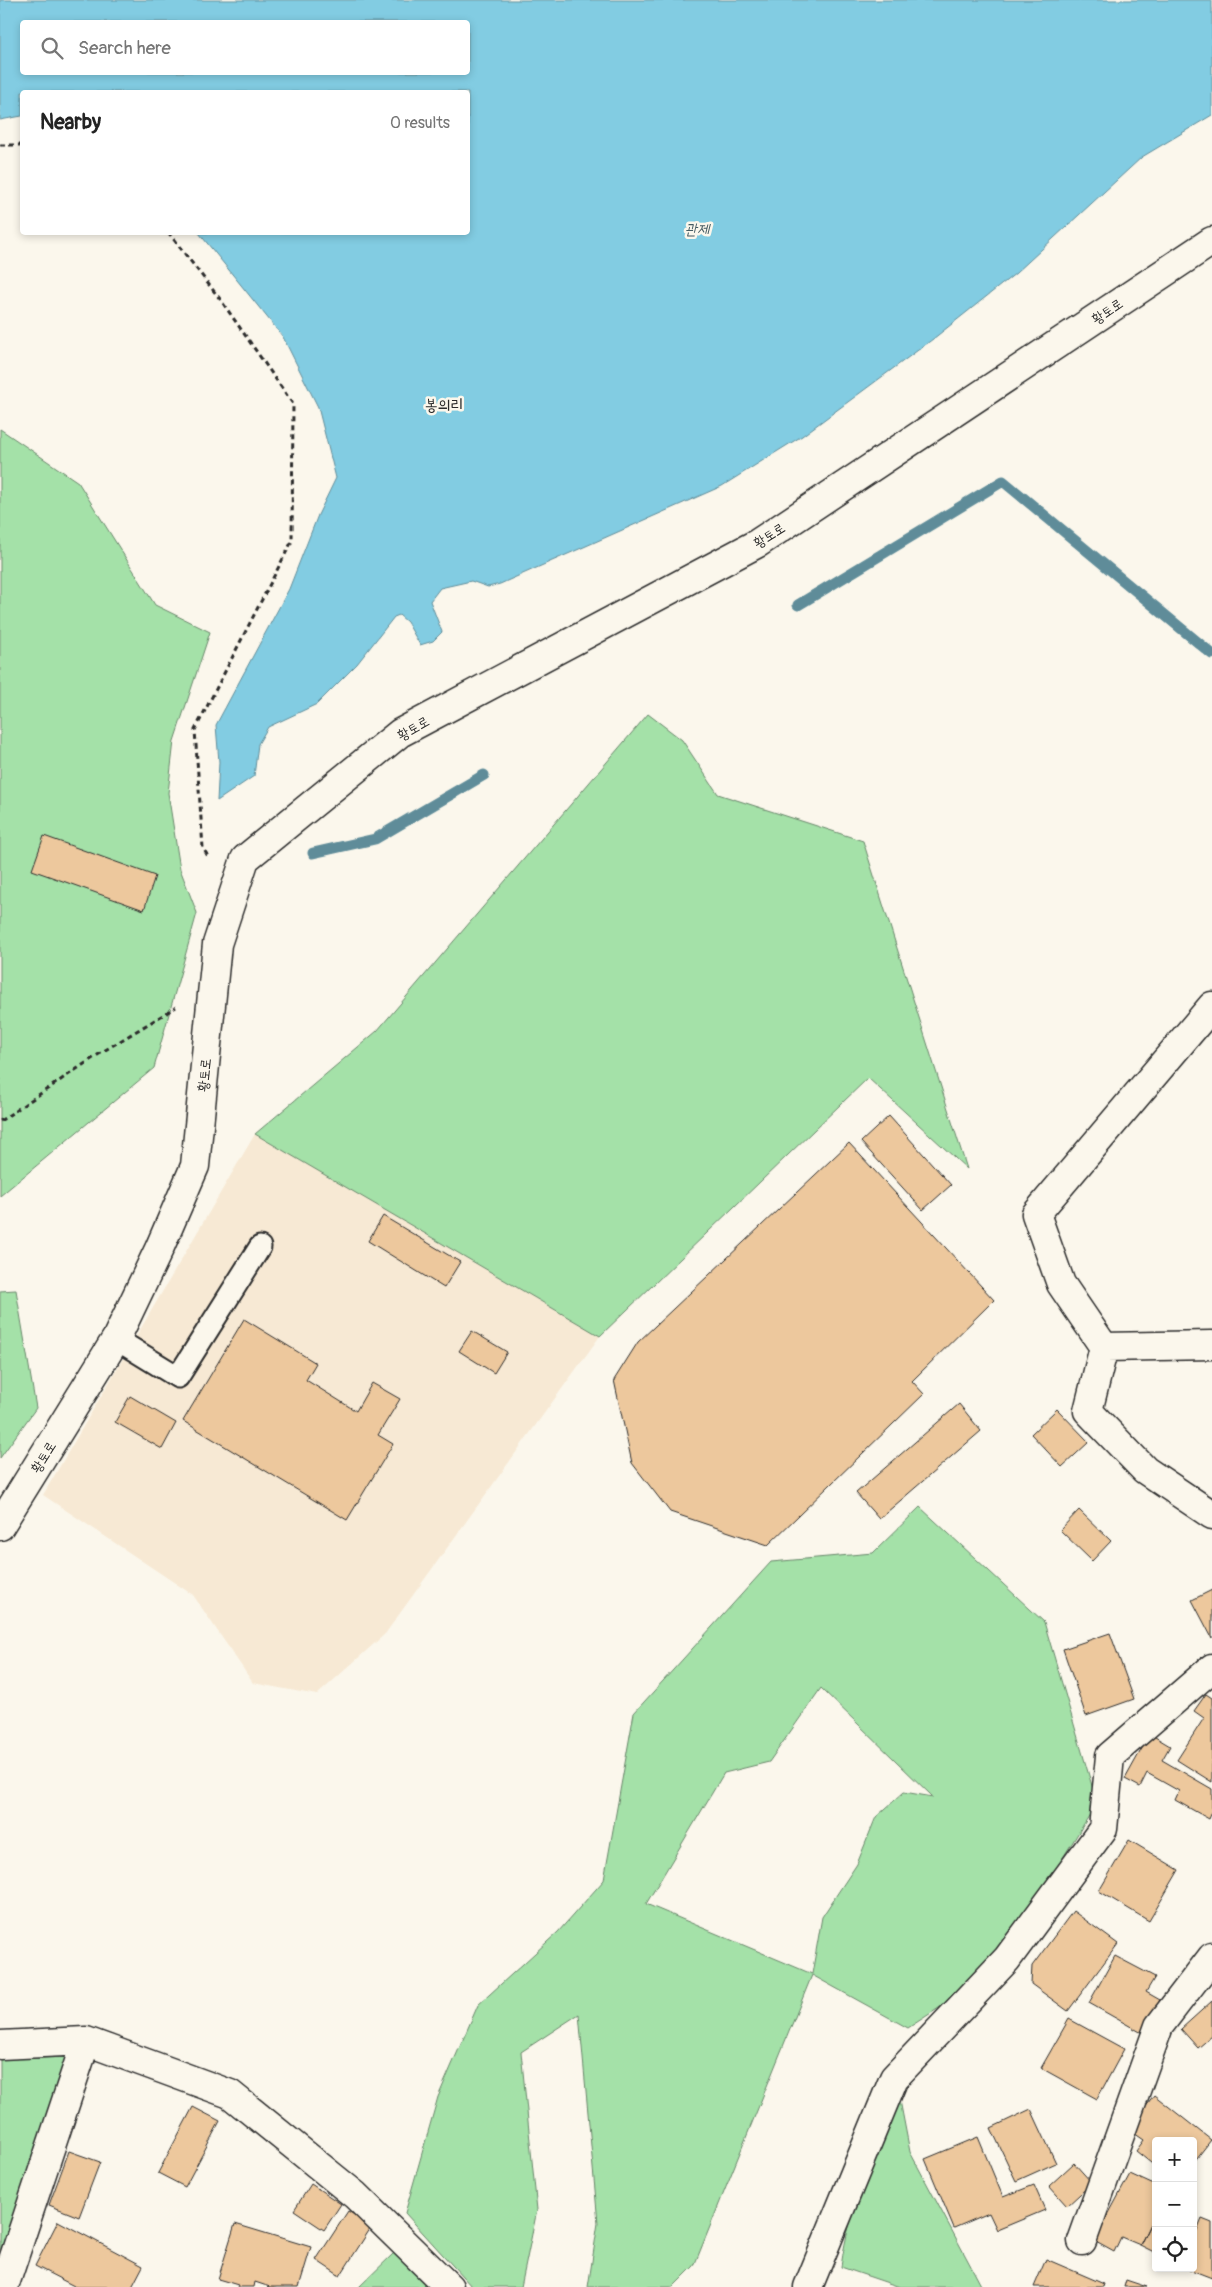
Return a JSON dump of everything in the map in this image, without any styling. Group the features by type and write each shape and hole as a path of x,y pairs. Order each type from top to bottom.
{"street":[{"name":"황토로","path":"0,1526 116,1338 159,1249 195,1166 216,944 245,859 400,734 758,542 1212,241"},
{"path":"1212,1006 1036,1214 1061,1284 1104,1348 1088,1410 1145,1470 1212,1515"},
{"path":"1104,1348 1212,1345"},
{"path":"808,2287 894,2078 1007,1959 1103,1829 1110,1756 1212,1668"},
{"path":"1082,2241 1159,2026 1212,1958"},
{"path":"4,2287 86,2041"},
{"path":"0,2045 86,2041 230,2094 355,2195 448,2287"}],"lane":[{"path":"116,1338 178,1377 260,1247"}],"path":[{"path":"0,145 20,144"},
{"path":"170,235 220,299 292,404 292,541 195,730 203,848 234,894"},
{"path":"0,1121 102,1052 212,984"}],"shaded area":[{"path":"255,1134 600,1336 385,1634 317,1695 253,1683 193,1595 43,1495"}],"green space":[{"path":"0,429 78,482 155,605 210,632 174,741 168,793 180,869 197,913 154,1068 0,1196"},
{"path":"648,714 682,740 718,794 863,841 967,1169 868,1078 600,1336 255,1134 377,1031"},
{"path":"16,1290 36,1408 0,1458 0,1291"},
{"path":"920,1507 1044,1622 1097,1803 1049,1880 978,1976 959,1995 908,2028 812,1975 694,2266 673,2287 588,2287 598,2223 579,2014 521,2052 537,2210 521,2287 472,2287 405,2213 438,2097 478,2005 558,1932 604,1880 634,1713 771,1562 873,1553","holes":["821,1688 933,1797 904,1792 876,1817 857,1864 822,1917 812,1974 646,1904 724,1773 769,1762"]},
{"path":"72,2057 0,2262 0,2059"},
{"path":"899,2095 910,2152 982,2287 900,2287 841,2267 850,2222 864,2179"},
{"path":"394,2253 429,2287 359,2287"}],"water":[{"name":"관제","path":"0,0 1212,0 1212,115 1142,157 1016,273 933,339 802,436 722,486 500,584 488,587 471,581 440,588 430,601 442,632 433,641 420,645 407,622 399,615 394,617 357,664 317,704 268,727 258,744 254,776 217,801 219,762 216,725 289,589 318,515 336,478 318,407 283,337 201,235 470,235 470,90 20,90 20,116 0,120"}],"building":[{"path":"44,836 155,876 144,910 32,870"},
{"path":"889,1116 951,1185 923,1210 861,1142"},
{"path":"849,1143 994,1300 912,1381 924,1394 768,1545 670,1512 632,1463 614,1380 638,1342"},
{"path":"383,1216 460,1262 444,1288 368,1241"},
{"path":"244,1319 316,1363 306,1380 356,1411 372,1383 400,1399 378,1435 393,1444 347,1520 183,1421"},
{"path":"472,1331 507,1352 494,1373 459,1351"},
{"path":"130,1396 176,1423 162,1449 115,1422"},
{"path":"959,1404 981,1431 879,1519 856,1493"},
{"path":"1057,1409 1089,1442 1062,1467 1031,1434"},
{"path":"1079,1510 1111,1541 1092,1561 1060,1530"},
{"path":"1212,1590 1212,1638 1192,1600"},
{"path":"1110,1633 1134,1699 1086,1716 1063,1649"},
{"path":"1206,1694 1212,1698 1212,1782 1177,1760 1204,1718 1194,1711"},
{"path":"1150,1734 1170,1746 1162,1760 1212,1789 1212,1812 1209,1819 1175,1800 1179,1791 1147,1773 1140,1787 1125,1779"},
{"path":"1129,1840 1179,1870 1149,1921 1099,1891"},
{"path":"1073,1911 1118,1944 1068,2011 1031,1984 1032,1966"},
{"path":"1115,1956 1155,1977 1146,1992 1160,2000 1142,2033 1089,2003"},
{"path":"1212,2001 1212,2036 1198,2048 1181,2029"},
{"path":"1069,2019 1124,2049 1097,2099 1041,2068"},
{"path":"1154,2095 1211,2140 1197,2158 1197,2137 1152,2137 1152,2164 1136,2151 1144,2140 1128,2129"},
{"path":"193,2107 220,2121 185,2187 158,2173"},
{"path":"1031,2109 1056,2163 1016,2181 991,2128"},
{"path":"978,2137 1003,2197 1034,2185 1045,2210 997,2230 989,2213 954,2228 925,2159"},
{"path":"69,2151 100,2162 79,2217 49,2205"},
{"path":"1074,2163 1092,2183 1067,2206 1049,2186"},
{"path":"1130,2174 1152,2184 1152,2220 1140,2245 1121,2237 1114,2252 1094,2241"},
{"path":"311,2184 341,2204 324,2230 294,2210"},
{"path":"348,2211 372,2226 340,2276 316,2260"},
{"path":"1202,2219 1212,2223 1212,2278 1196,2272 1197,2231"},
{"path":"58,2221 143,2266 132,2287 76,2287 35,2266"},
{"path":"235,2224 311,2247 299,2287 270,2287 255,2282 254,2287 237,2287 238,2285 218,2279"},
{"path":"1150,2224 1152,2225 1152,2251 1140,2245"},
{"path":"1046,2259 1104,2284 1103,2287 1034,2287"},
{"path":"1126,2280 1147,2287 1124,2287"}],"waterway":[{"path":"798,605 1003,481 1212,654"},
{"path":"313,853 375,839 484,775"}],"district":[{"name":"봉의리","path":"444,404"}]}
